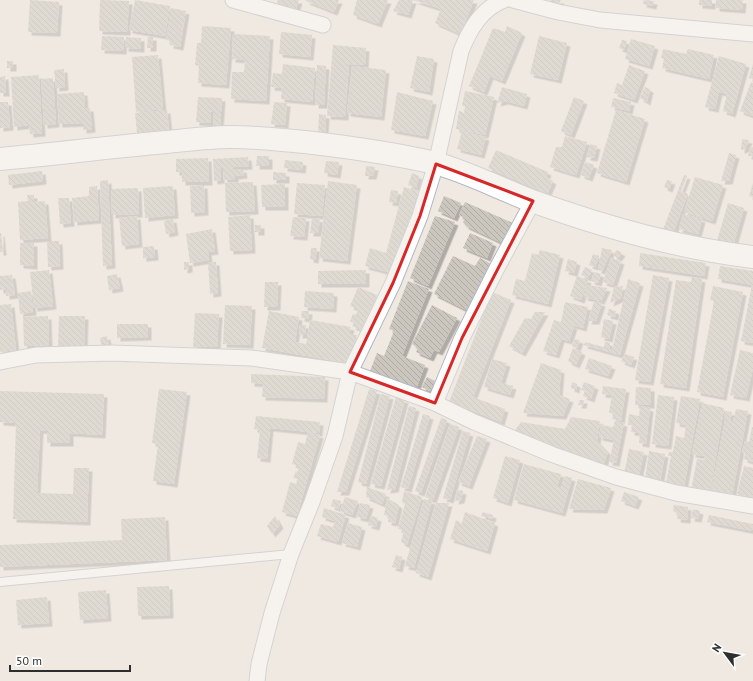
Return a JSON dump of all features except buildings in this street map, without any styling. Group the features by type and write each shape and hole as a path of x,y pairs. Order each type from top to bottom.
{"street":[{"path":"233,0 324,24"},
{"path":"257,681 258,664 272,613 291,554 312,502 335,436 350,372 393,283 420,216 436,164 461,51 467,36 477,20 494,4 504,0"},
{"path":"513,0 558,12 600,20 753,34"},
{"path":"0,159 230,137 274,139 323,144 370,151 436,164 468,174 533,201 610,227 658,240 720,253 753,257"},
{"path":"435,403 462,338 533,201"},
{"path":"0,362 36,354 112,353 251,358 350,372 435,403 474,422 551,454 616,477 676,493 753,506"}],"lane":[{"path":"0,582 291,554"}],"highlighted area":[{"path":"436,164 533,201 462,338 435,403 350,372 393,283 420,216"}]}
